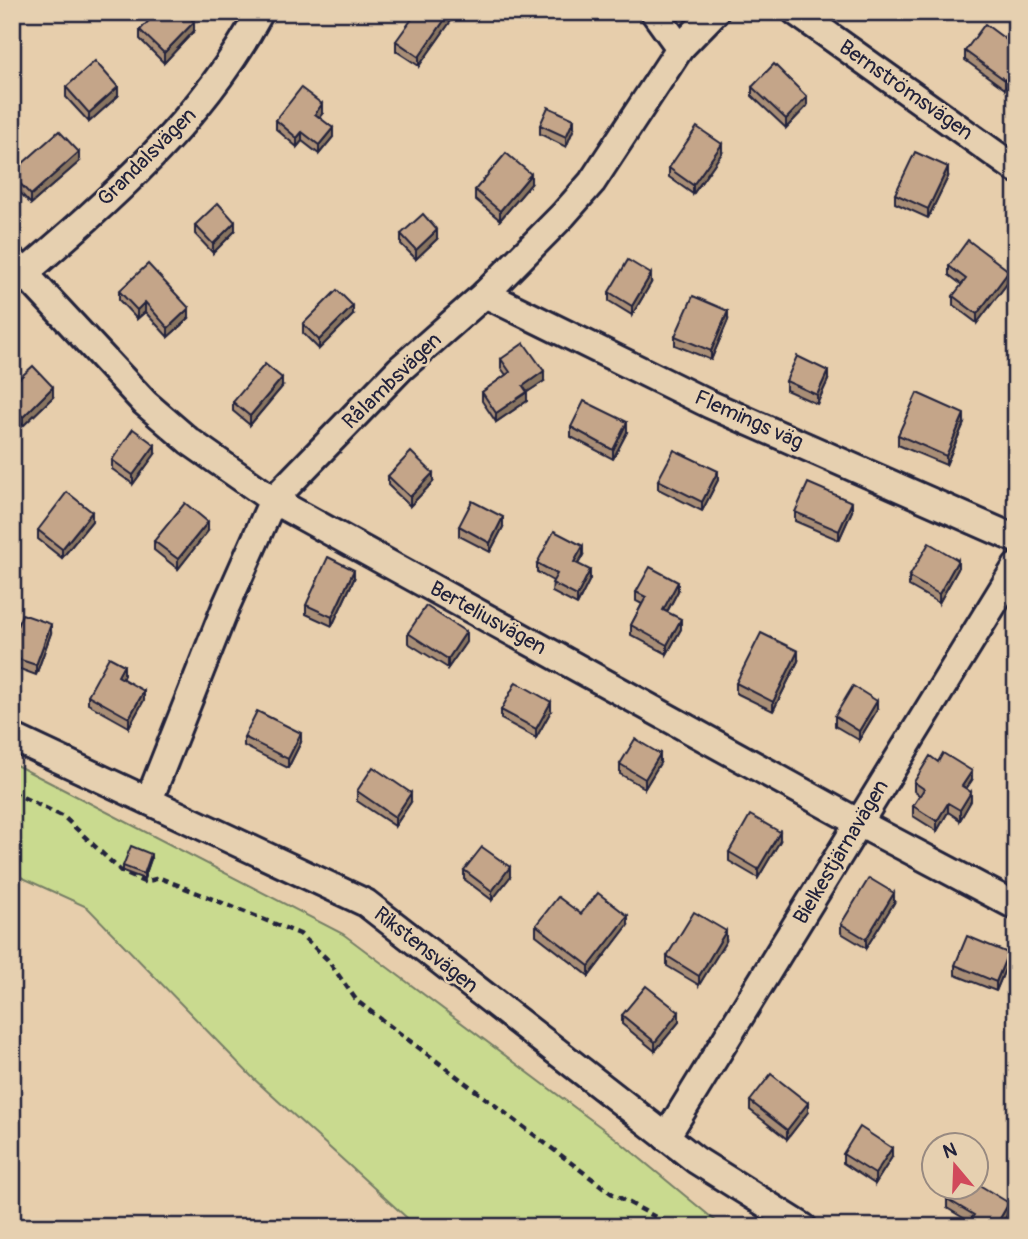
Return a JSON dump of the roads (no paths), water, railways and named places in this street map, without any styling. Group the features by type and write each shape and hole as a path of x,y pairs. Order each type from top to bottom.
{"street":[{"name":"Grandalsvägen","path":"16,273 157,153 212,89 247,37 260,12"},
{"path":"654,12 680,48"},
{"name":"Rålambsvägen","path":"149,800 226,607 273,500 400,369 485,294 563,215 592,182 680,48 715,12"},
{"name":"Bernströmsvägen","path":"796,12 1016,169"},
{"name":"Berteliusvägen","path":"16,273 145,403 189,441 273,500 1016,906"},
{"name":"Flemings väg","path":"485,294 709,404 1016,539"},
{"name":"Bielkestjärnavägen","path":"666,1137 1016,567"},
{"name":"Rikstensvägen","path":"12,737 366,903 696,1160 803,1227"}]}
